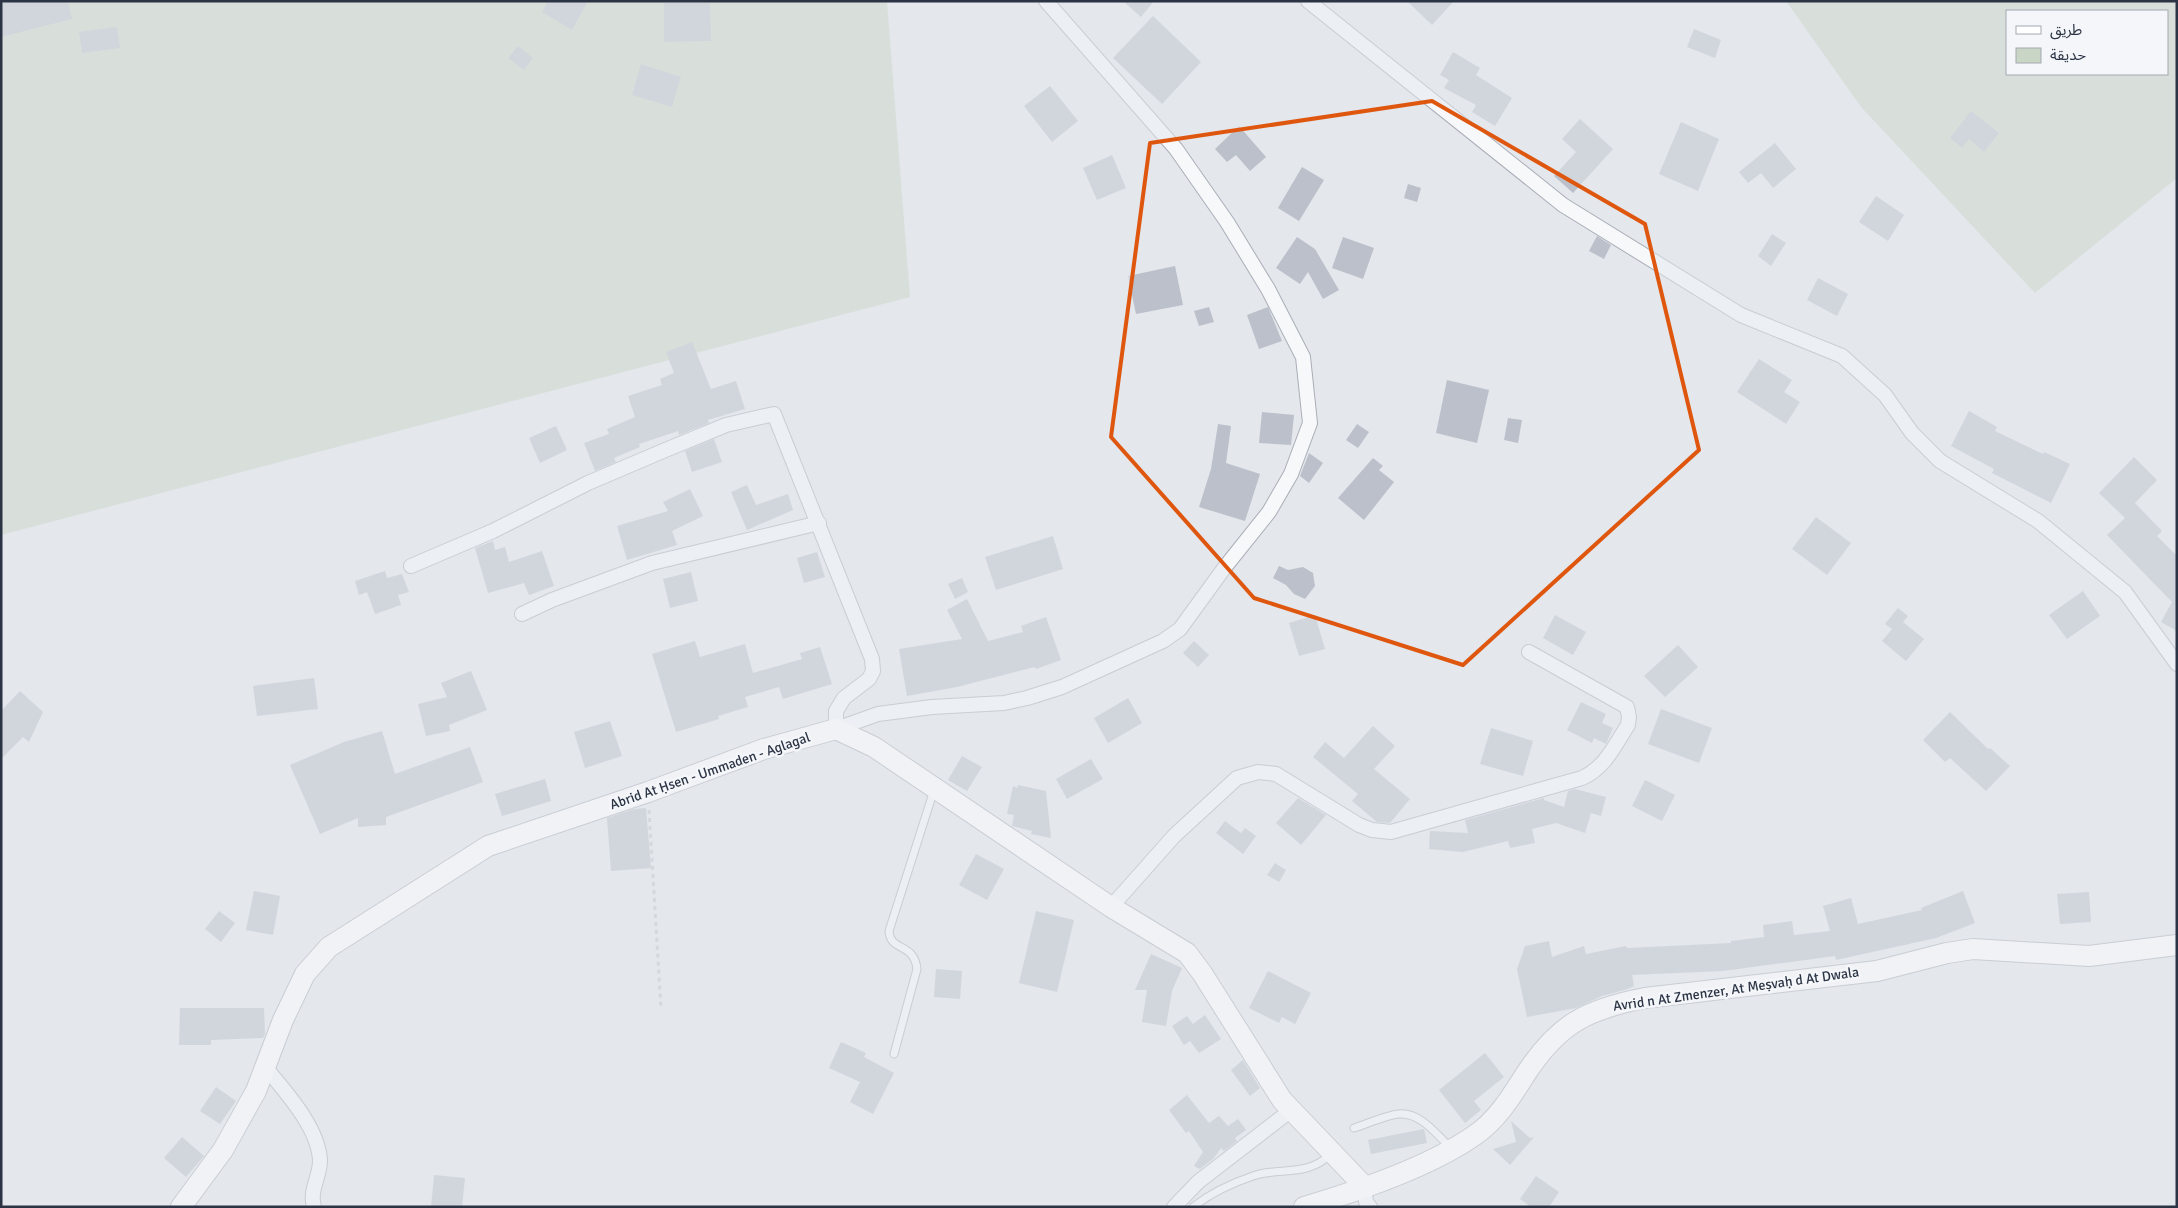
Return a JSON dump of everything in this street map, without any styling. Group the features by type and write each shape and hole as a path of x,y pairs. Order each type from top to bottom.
{"street":[{"path":"836,729 878,714 932,707 1004,703 1027,698 1062,687 1163,641 1180,630 1225,567 1268,512 1291,474 1310,423 1303,357 1268,289 1227,222 1176,149 1046,1"},
{"path":"1308,1 1323,7 1563,205 1742,315 1842,356 1885,395 1912,433 1940,461 2038,521 2125,592 2177,664"},
{"path":"411,566 493,531 588,483 663,451 726,425 774,414 872,659 873,671 862,685 844,698 836,711 836,729"},
{"path":"522,614 552,600 652,563 819,523"},
{"path":"1111,907 1174,836 1237,778 1258,772 1276,774 1359,825 1372,830 1391,832 1564,784 1594,773 1628,725 1629,717 1626,707 1528,652"},
{"path":"836,729 874,747 1111,907 1187,953 1202,973 1290,1111 1364,1186 1366,1202 1370,1207"},
{"name":"Abrid At Ḥsen - Ummaden - Aglagal","path":"181,1207 223,1150 256,1091 284,1020 305,974 329,947 488,846 648,792 764,749 836,729"},
{"name":"Avrid n At Zmenzer, At Meṣvaḥ d At Dwala","path":"1304,1207 1417,1166 1475,1136 1495,1118 1553,1037 1570,1025 1611,1005 1645,998 1877,971 1947,953 1973,949 2089,956 2177,945"},
{"path":"265,1067 296,1106 315,1138 320,1161 312,1193 314,1207"},
{"path":"1174,1207 1198,1182 1290,1111"}],"lane":[{"path":"894,1054 917,969 913,955 910,951 894,944 890,938 889,931 935,788"},
{"path":"1354,1128 1399,1114 1408,1115 1423,1122 1452,1148"},
{"path":"1194,1207 1217,1192 1253,1176 1266,1172 1300,1170 1327,1158 1332,1152"}],"path":[{"path":"648,792 660,1009"}],"highlighted area":[{"path":"1432,101 1645,224 1699,450 1463,665 1254,598 1111,437 1150,143"}],"green space":[{"path":"1,1 887,1 910,297 1,535"},
{"path":"1786,1 2177,1 2177,178 2035,293 1861,107"}],"building":[{"path":"17,1 68,1 72,19 1,37 1,3"},
{"path":"548,1 588,1 572,30 542,12"},
{"path":"1123,1 1154,1 1141,17"},
{"path":"1407,1 1454,1 1432,25"},
{"path":"664,3 710,3 711,41 664,42"},
{"path":"1153,16 1201,62 1162,104 1113,58"},
{"path":"117,27 120,48 82,53 79,32"},
{"path":"1694,29 1721,40 1715,58 1687,47"},
{"path":"518,46 533,58 524,70 508,58"},
{"path":"1453,52 1480,68 1476,75 1512,98 1495,126 1472,112 1476,105 1444,88 1449,80 1440,75"},
{"path":"641,64 681,77 672,107 632,95"},
{"path":"1050,86 1078,121 1052,142 1024,106"},
{"path":"1971,111 1999,133 1984,152 1969,139 1962,148 1950,138"},
{"path":"1580,119 1613,149 1573,193 1554,176 1576,152 1562,139"},
{"path":"1681,122 1719,139 1698,191 1659,174"},
{"path":"1239,126 1266,157 1250,171 1236,155 1227,162 1215,149"},
{"path":"1775,143 1796,169 1773,188 1761,173 1748,183 1739,172"},
{"path":"1112,155 1126,188 1097,200 1083,168"},
{"path":"1302,167 1324,180 1299,221 1278,208"},
{"path":"1408,184 1421,188 1417,202 1404,198"},
{"path":"1876,196 1904,215 1888,241 1859,222"},
{"path":"1772,234 1786,243 1771,266 1758,256"},
{"path":"1597,236 1611,245 1604,259 1589,251"},
{"path":"1297,237 1315,249 1339,290 1323,299 1308,272 1300,284 1276,268"},
{"path":"1343,237 1374,248 1363,279 1332,268"},
{"path":"1175,266 1183,305 1136,314 1128,276"},
{"path":"1818,278 1848,294 1837,316 1807,300"},
{"path":"1209,307 1214,322 1199,326 1194,311"},
{"path":"1268,307 1282,341 1259,349 1247,315"},
{"path":"692,342 711,389 736,381 745,409 708,420 709,423 679,435 678,431 639,444 640,447 614,458 616,462 595,471 584,443 609,434 607,429 635,417 628,396 662,385 660,379 674,373 666,352"},
{"path":"1759,359 1792,380 1784,392 1800,402 1786,424 1737,392"},
{"path":"1447,380 1489,390 1477,443 1436,433"},
{"path":"1969,411 1997,427 1995,431 2043,454 2044,452 2070,464 2051,503 1992,473 1994,469 1951,446"},
{"path":"1262,412 1294,415 1291,445 1259,443"},
{"path":"1508,418 1522,420 1518,443 1504,440"},
{"path":"1218,424 1231,426 1226,463 1260,474 1245,521 1199,507 1211,469"},
{"path":"1357,424 1369,432 1358,448 1346,440"},
{"path":"556,426 567,450 540,463 529,438"},
{"path":"714,439 722,462 692,472 685,451"},
{"path":"1309,453 1323,463 1309,483 1300,476"},
{"path":"2134,457 2157,480 2135,503 2162,531 2157,536 2177,556 2177,631 2161,622 2172,602 2107,535 2125,518 2099,493"},
{"path":"1373,458 1383,466 1379,470 1394,482 1364,520 1338,498"},
{"path":"747,485 756,505 788,494 793,510 747,530 731,492"},
{"path":"690,489 703,516 672,531 677,545 627,560 617,526 668,511 663,502"},
{"path":"1816,517 1851,543 1827,575 1792,549"},
{"path":"1053,536 1063,569 996,590 985,557"},
{"path":"493,541 495,550 505,547 509,562 542,551 554,586 529,595 524,583 488,593 475,548"},
{"path":"817,552 825,577 804,583 797,558"},
{"path":"1279,566 1288,570 1303,567 1313,573 1315,586 1305,599 1294,594 1286,585 1273,578"},
{"path":"385,571 387,578 402,574 409,592 398,595 401,605 375,614 367,592 359,595 355,581"},
{"path":"691,572 698,601 670,608 663,579"},
{"path":"962,578 968,592 955,599 948,584"},
{"path":"2083,591 2100,616 2067,639 2049,615"},
{"path":"967,599 988,641 1023,632 1021,626 1046,617 1061,660 1036,669 1035,667 957,687 907,696 899,649 962,639 947,610"},
{"path":"1898,608 1908,616 1903,622 1924,639 1906,661 1882,641 1892,629 1885,624"},
{"path":"1315,615 1325,649 1299,656 1289,623"},
{"path":"1555,615 1586,632 1573,655 1543,638"},
{"path":"695,641 700,657 745,644 753,673 802,659 800,653 820,647 832,684 783,699 779,687 745,697 748,707 718,716 719,719 676,732 652,654"},
{"path":"1194,641 1209,655 1198,667 1183,653"},
{"path":"1678,645 1698,667 1665,697 1644,676"},
{"path":"471,671 487,710 449,725 450,731 426,736 418,704 447,697 441,683"},
{"path":"314,678 318,709 257,716 253,686"},
{"path":"20,691 43,712 29,742 23,737 1,759 1,711"},
{"path":"1128,698 1142,723 1108,743 1094,718"},
{"path":"1581,702 1606,714 1602,723 1613,728 1606,744 1594,738 1592,743 1567,730"},
{"path":"1661,709 1712,728 1699,763 1648,744"},
{"path":"1950,712 1988,749 1990,748 2010,766 1986,791 1950,758 1945,762 1923,740"},
{"path":"610,721 622,756 585,768 574,732"},
{"path":"1373,726 1395,746 1374,769 1410,799 1390,823 1377,822 1352,801 1358,794 1313,757 1325,742 1344,758"},
{"path":"1491,728 1533,741 1523,776 1480,764"},
{"path":"382,731 395,774 470,747 483,782 386,817 386,825 358,827 358,818 320,834 290,765 344,742"},
{"path":"962,756 982,767 967,791 948,780"},
{"path":"1091,759 1103,779 1067,799 1056,779"},
{"path":"545,779 551,801 502,816 495,794"},
{"path":"1645,780 1675,795 1662,821 1632,806"},
{"path":"1018,785 1046,791 1051,838 1031,834 1032,831 1012,826 1014,815 1007,814 1013,786 1017,788"},
{"path":"1575,789 1606,797 1601,816 1591,813 1585,833 1556,823 1532,829 1535,843 1510,848 1508,841 1463,852 1429,849 1430,831 1468,833 1465,820 1544,798 1544,800 1564,807 1568,791"},
{"path":"1298,798 1326,815 1301,845 1276,823"},
{"path":"646,808 651,868 611,871 607,818 634,809"},
{"path":"1225,821 1241,833 1245,828 1256,836 1243,854 1216,833"},
{"path":"976,854 1004,869 987,900 959,885"},
{"path":"1275,863 1286,870 1279,882 1267,875"},
{"path":"254,891 280,896 273,935 246,930"},
{"path":"1963,891 1975,923 1936,938 1836,960 1835,956 1723,971 1632,975 1634,986 1628,989 1602,996 1576,1008 1527,1017 1517,969 1525,946 1549,941 1552,957 1584,946 1586,954 1626,946 1627,948 1731,943 1731,941 1764,937 1763,925 1792,921 1794,935 1830,931 1823,906 1851,898 1858,924 1922,910 1921,908"},
{"path":"2089,892 2091,922 2060,924 2057,894"},
{"path":"219,911 235,923 221,942 205,929"},
{"path":"1036,911 1074,920 1057,992 1019,983"},
{"path":"1151,954 1182,968 1172,991 1166,1026 1142,1022 1147,990 1135,990"},
{"path":"936,969 962,971 960,999 934,997"},
{"path":"1268,971 1311,993 1295,1024 1282,1017 1279,1023 1249,1008"},
{"path":"180,1008 264,1008 265,1034 263,1038 211,1040 211,1045 179,1045"},
{"path":"1205,1015 1221,1039 1199,1053 1190,1041 1184,1045 1172,1026 1187,1016 1193,1024"},
{"path":"841,1042 866,1053 864,1057 894,1073 873,1114 850,1102 860,1082 829,1068"},
{"path":"1485,1053 1504,1077 1474,1101 1481,1110 1465,1123 1439,1090"},
{"path":"1243,1060 1260,1088 1250,1096 1231,1070"},
{"path":"216,1087 236,1101 220,1124 200,1111"},
{"path":"1187,1095 1209,1123 1219,1116 1228,1126 1238,1119 1246,1130 1235,1138 1237,1141 1224,1151 1221,1148 1214,1158 1200,1169 1194,1166 1203,1152 1189,1131 1186,1133 1169,1110"},
{"path":"1511,1121 1530,1138 1534,1137 1510,1165 1493,1149 1516,1142"},
{"path":"1424,1129 1427,1143 1371,1154 1368,1140"},
{"path":"182,1137 204,1156 186,1177 164,1158"},
{"path":"434,1175 465,1178 462,1207 431,1207"},
{"path":"1536,1176 1559,1192 1549,1207 1531,1207 1520,1199"}]}
